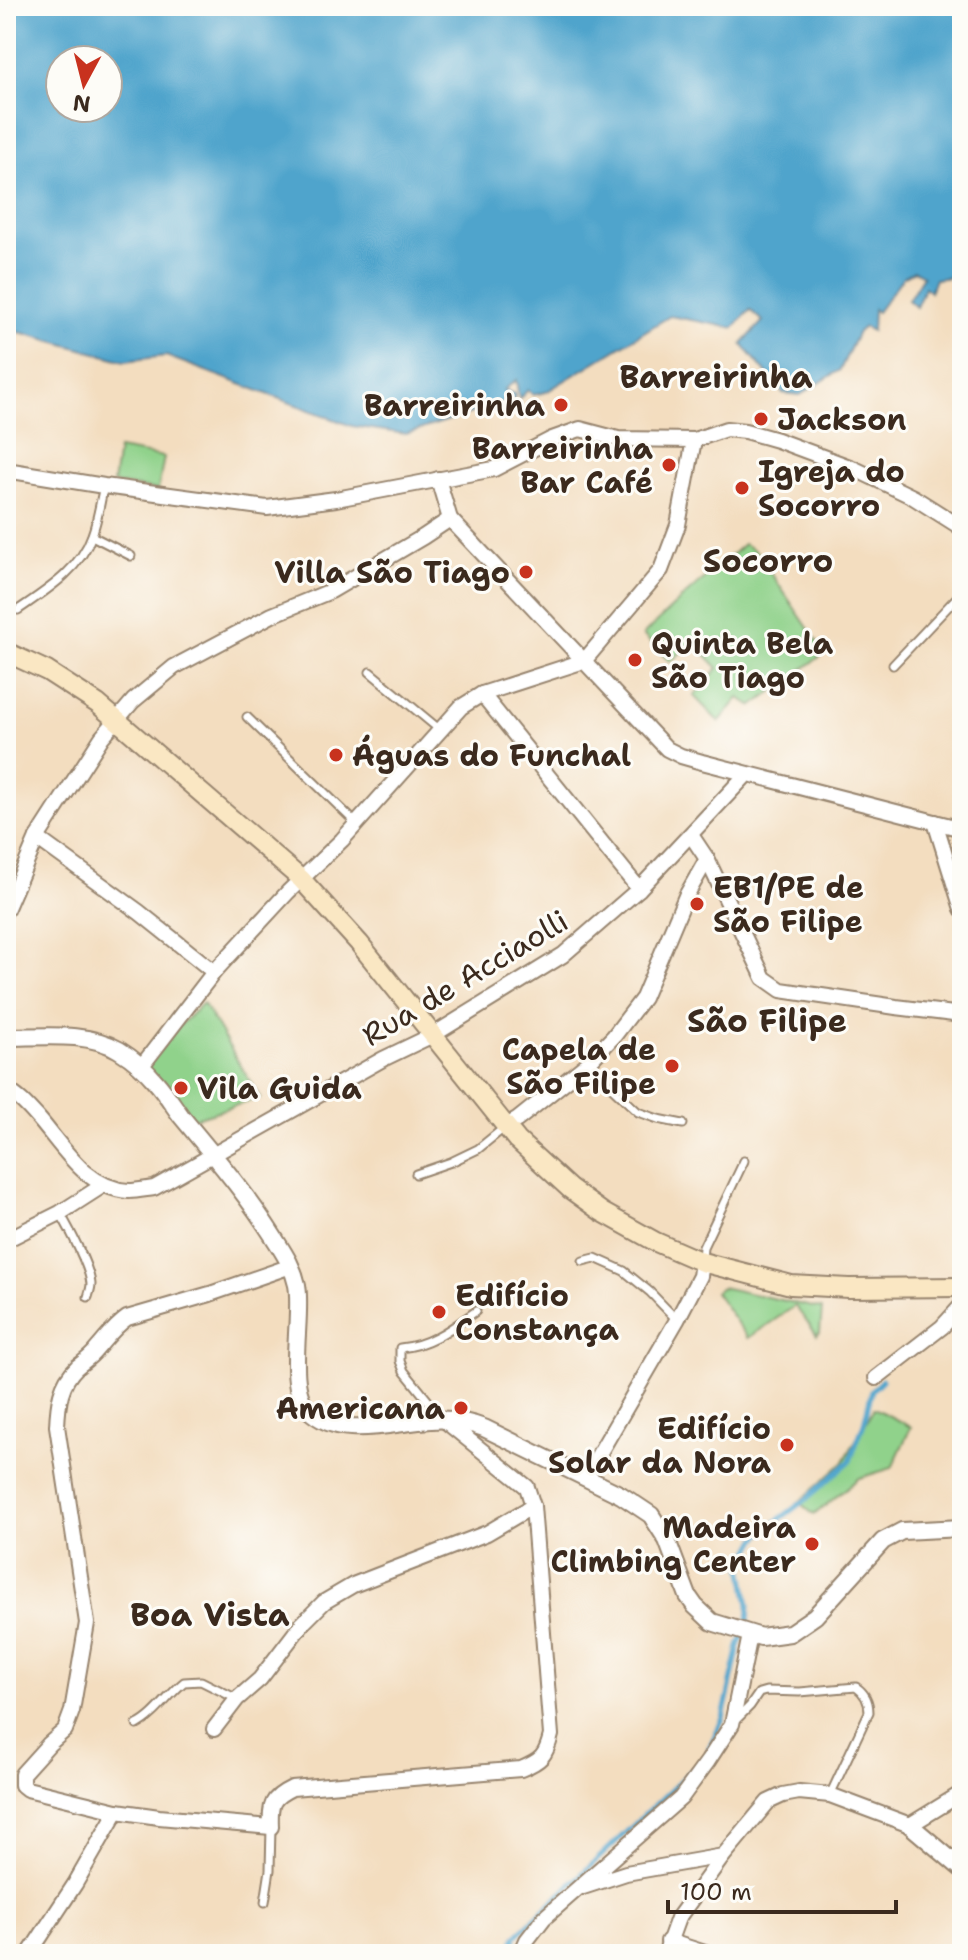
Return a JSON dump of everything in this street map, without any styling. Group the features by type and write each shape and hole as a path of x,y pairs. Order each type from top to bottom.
{"main road":[{"path":"6,652 54,675 98,704 301,879 359,943 505,1126 541,1164 602,1212 656,1242 702,1262 791,1285 958,1287"}],"street":[{"path":"6,470 267,508 336,499 494,469 552,439 580,429 618,439 694,440 726,429 777,440 855,469 913,497 962,528"},
{"path":"141,1067 214,972 342,840 461,707 482,694 584,661 661,570 678,525 694,440"},
{"path":"438,479 450,519 667,749 681,756 747,774 962,829"},
{"path":"6,910 37,838 102,737 133,701 174,667 272,615 331,591 450,519"},
{"path":"482,694 639,889"},
{"name":"Rua de Acciaolli","path":"102,1186 129,1191 154,1188 383,1059 433,1035 563,955 639,889 747,774"},
{"path":"935,822 962,909"},
{"path":"691,835 707,859 764,978 781,990 962,1015"},
{"path":"37,838 139,912 214,972"},
{"path":"505,1126 517,1120 587,1064 614,1036 643,998 686,896 707,859"},
{"path":"6,1037 66,1036 92,1041 117,1049 155,1080 257,1212 291,1266 298,1301 296,1383 308,1409 330,1423 347,1427 433,1419 470,1423 621,1495 651,1515 667,1540 688,1596 712,1622 761,1637 790,1633 815,1616 883,1541 902,1531 962,1528"},
{"path":"6,1090 29,1108 82,1171 102,1186 60,1213 6,1240"},
{"path":"585,1478 677,1320 700,1276 702,1262"},
{"path":"291,1266 127,1318 67,1380 58,1399 57,1426 87,1623 72,1711 65,1730 22,1774 22,1785 27,1789 117,1811 271,1827 271,1807 278,1794 292,1788 521,1769 536,1763 547,1751 551,1735 533,1506 527,1487 444,1420"},
{"path":"876,1378 942,1327 962,1305"},
{"path":"214,1729 324,1602 353,1585 487,1533 533,1506"},
{"path":"521,1954 535,1928 681,1798 708,1761 732,1724 750,1635"},
{"path":"708,1954 666,1947 678,1918 723,1856 768,1802 783,1795 799,1792 830,1795 910,1825 962,1869"},
{"path":"910,1825 962,1793"},
{"path":"29,1954 75,1884 117,1811"},
{"path":"577,1889 626,1873 723,1856"}],"lane":[{"path":"18,610 57,583 77,562 92,536 104,486"},
{"path":"92,536 131,556"},
{"path":"893,665 962,592"},
{"path":"370,672 440,730"},
{"path":"247,717 356,823"},
{"path":"587,1064 638,1112 683,1124"},
{"path":"416,1174 478,1149 505,1126"},
{"path":"702,1262 703,1247 744,1161"},
{"path":"60,1213 72,1233 89,1277 91,1286 88,1297"},
{"path":"583,1261 595,1258 624,1271 677,1320"},
{"path":"444,1420 404,1371 400,1348 424,1344 476,1311"},
{"path":"137,1725 146,1721 184,1682 201,1681 237,1699"},
{"path":"732,1724 759,1693 856,1687 869,1703 869,1712 830,1795"},
{"path":"265,1902 270,1870 271,1827"}],"green space":[{"path":"118,449 164,457 158,490 113,483"},
{"path":"744,544 756,551 825,653 753,706 739,698 719,722 694,696 718,668 693,642 670,662 643,635"},
{"path":"203,1003 260,1098 192,1119 145,1067 177,1028"},
{"path":"721,1287 822,1309 820,1332 817,1335 795,1306 748,1338 715,1292"},
{"path":"874,1408 911,1427 892,1468 859,1478 814,1515 799,1502 843,1463"}],"water":[{"path":"6,6 962,6 962,260 952,261 951,277 935,279 930,292 925,287 916,307 908,300 923,276 914,271 903,277 877,312 873,309 872,331 864,327 858,332 840,370 800,395 783,393 742,344 763,321 750,310 734,328 670,316 546,392 533,395 528,390 519,399 516,380 504,390 515,394 514,399 406,434 352,426 166,356 125,361 6,330"}],"waterway":[{"path":"709,1748 723,1718 739,1646 748,1622 749,1605 742,1566 757,1539 769,1527 850,1461 872,1390 882,1380"},
{"path":"509,1954 516,1936 693,1769"}],"place":[{"name":"Barreirinha","path":"561,405"},
{"name":"Jackson","path":"761,419"},
{"name":"Barreirinha Bar Café","path":"669,465"},
{"name":"Igreja do Socorro","path":"742,488"},
{"name":"Villa São Tiago","path":"526,572"},
{"name":"Quinta Bela São Tiago","path":"635,660"},
{"name":"Águas do Funchal","path":"336,755"},
{"name":"EB1/PE de São Filipe","path":"697,904"},
{"name":"Capela de São Filipe","path":"672,1066"},
{"name":"Vila Guida","path":"181,1088"},
{"name":"Edifício Constança","path":"439,1312"},
{"name":"Americana","path":"461,1408"},
{"name":"Edifício Solar da Nora","path":"787,1445"},
{"name":"Madeira Climbing Center","path":"812,1544"}],"district":[{"name":"Barreirinha","path":"716,376"},
{"name":"Socorro","path":"768,560"},
{"name":"São Filipe","path":"767,1020"},
{"name":"Boa Vista","path":"210,1614"}]}
